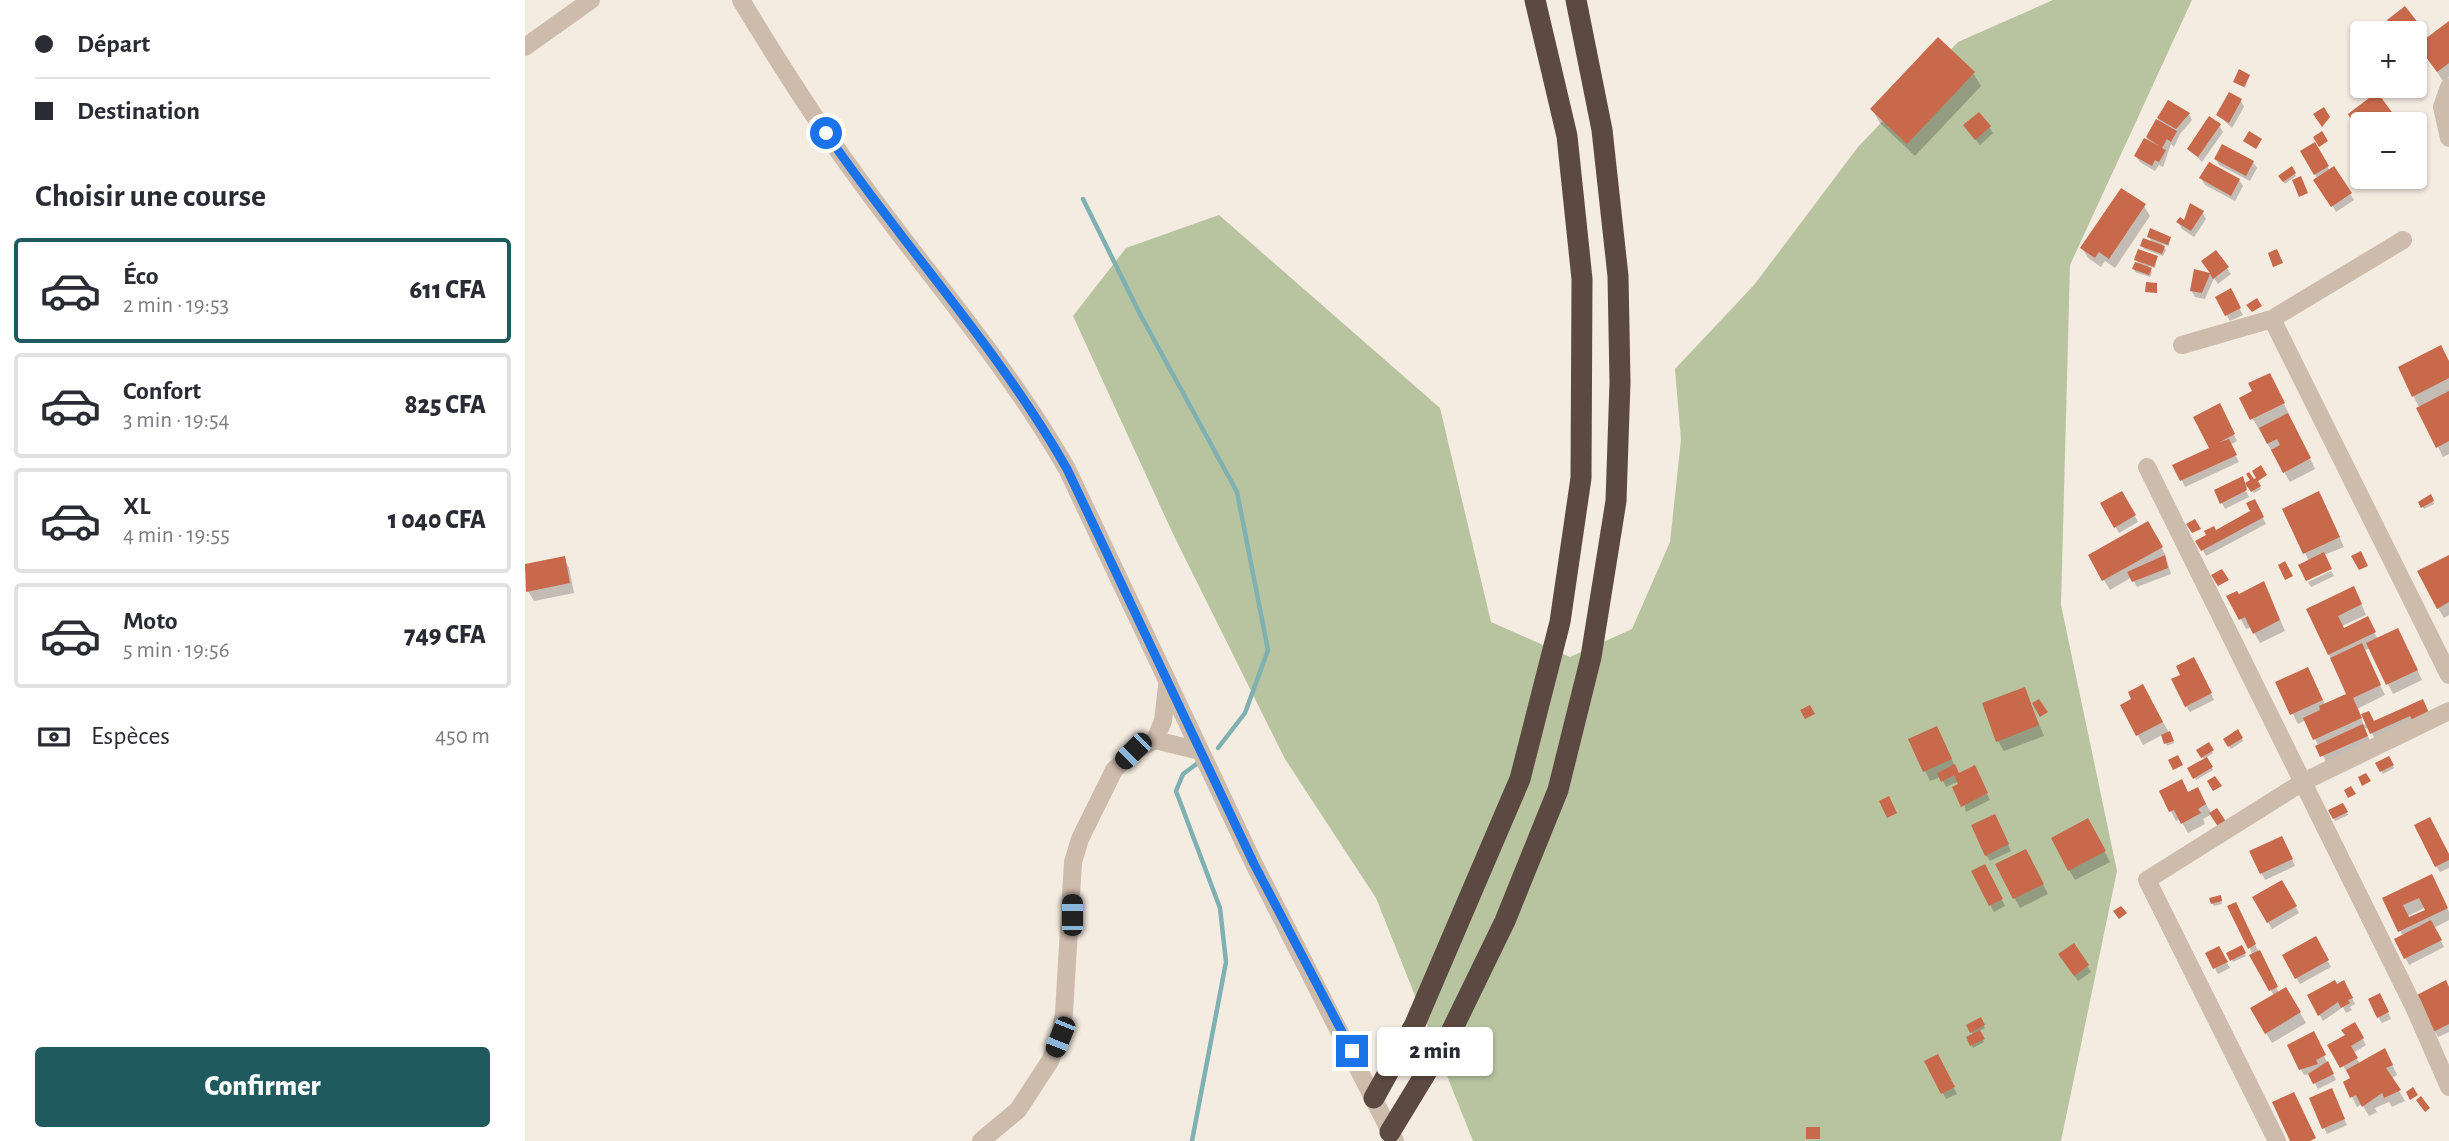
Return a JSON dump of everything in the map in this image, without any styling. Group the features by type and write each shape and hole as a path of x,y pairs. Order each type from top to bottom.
{"highway":[{"path":"1374,1098 1415,1024 1520,779 1560,622 1581,478 1580,266 1567,136 1535,0"},
{"path":"1393,1137 1452,1030 1505,922 1557,790 1591,657 1616,501 1620,382 1618,289 1602,130 1576,0"}],"street":[{"path":"525,47 591,0"},
{"path":"741,0 787,75 853,172 1040,421 1067,469 1254,864 1393,1137"},
{"path":"2449,87 2442,107 2449,138"},
{"path":"2182,345 2273,319 2403,240"},
{"path":"2273,319 2449,675"},
{"path":"2147,467 2414,1007 2449,1087"},
{"path":"981,1141 1018,1110 1051,1061 1060,1037 1064,1013 1073,862 1080,839 1114,770 1133,751 1154,740 1163,722 1167,684"},
{"path":"2277,1141 2147,880 2303,782 2449,711"},
{"path":"1154,740 1200,751"}],"green space":[{"path":"2053,0 2192,0 2070,265 2061,605 2117,871 2061,1141 1473,1141 1376,898 1285,759 1174,536 1073,316 1126,248 1219,215 1440,408 1491,622 1570,657 1632,629 1670,542 1681,440 1675,369 1754,285 1858,147 1958,42"}],"building":[{"path":"2405,6 2417,21 2388,21"},
{"path":"2449,21 2449,63 2437,72 2427,58 2427,38"},
{"path":"1938,37 1975,72 1907,144 1870,109"},
{"path":"2239,69 2250,75 2244,87 2233,82"},
{"path":"2229,92 2242,99 2229,123 2216,115"},
{"path":"2369,98 2381,98 2392,112 2351,112"},
{"path":"2168,100 2190,113 2176,129 2157,118"},
{"path":"2324,107 2330,117 2322,127 2313,114"},
{"path":"1979,112 1991,126 1975,140 1963,125"},
{"path":"2209,116 2221,124 2198,157 2187,149"},
{"path":"2156,119 2177,131 2171,142 2167,139 2162,148 2166,150 2159,162 2155,160 2152,166 2134,156 2144,138 2159,146 2146,137"},
{"path":"2249,131 2262,139 2256,149 2243,141"},
{"path":"2322,131 2328,141 2319,147 2313,137"},
{"path":"2315,142 2329,166 2314,175 2300,151"},
{"path":"2222,144 2254,161 2246,176 2214,159"},
{"path":"2209,162 2240,179 2231,196 2199,178"},
{"path":"2292,166 2296,173 2283,182 2278,176"},
{"path":"2334,166 2352,193 2331,207 2313,180"},
{"path":"2301,176 2308,193 2299,197 2292,180"},
{"path":"2121,188 2146,204 2109,259 2099,252 2095,258 2080,248"},
{"path":"2190,203 2204,211 2191,231 2176,222 2180,217 2184,220"},
{"path":"2150,228 2171,237 2168,245 2147,237"},
{"path":"2143,238 2165,246 2162,254 2140,246"},
{"path":"2138,249 2158,256 2154,267 2134,260"},
{"path":"2277,249 2283,263 2273,267 2268,253"},
{"path":"2216,250 2229,267 2213,279 2210,274 2202,293 2190,291 2194,269 2210,273 2201,261"},
{"path":"2135,262 2152,268 2149,275 2132,269"},
{"path":"2146,282 2157,283 2157,293 2145,292"},
{"path":"2231,288 2241,308 2225,316 2215,297"},
{"path":"2257,298 2262,306 2252,312 2246,305"},
{"path":"2441,345 2449,361 2449,378 2412,397 2398,367"},
{"path":"2270,373 2285,403 2250,420 2239,398 2252,391 2248,383"},
{"path":"2449,391 2449,441 2436,448 2416,408"},
{"path":"2220,403 2235,434 2218,443 2229,439 2237,455 2180,481 2172,465 2209,448 2193,417"},
{"path":"2288,413 2311,458 2283,473 2271,450 2280,445 2277,439 2267,444 2259,428"},
{"path":"2261,465 2267,475 2258,481 2261,486 2251,492 2245,483 2250,480 2246,474 2249,472 2256,478 2252,471"},
{"path":"2243,476 2247,490 2220,504 2214,490"},
{"path":"2122,491 2136,515 2114,528 2100,503"},
{"path":"2319,491 2340,537 2303,554 2282,509"},
{"path":"2431,494 2434,501 2421,508 2418,502"},
{"path":"2255,499 2264,517 2201,551 2195,541 2206,535 2204,531 2214,526 2216,530 2250,511 2246,503"},
{"path":"2195,519 2201,529 2192,533 2186,524"},
{"path":"2148,521 2163,547 2102,581 2088,555"},
{"path":"2361,551 2368,566 2359,570 2351,556"},
{"path":"2324,552 2332,569 2306,581 2298,565"},
{"path":"2165,555 2168,568 2132,582 2127,572"},
{"path":"2449,555 2449,602 2437,609 2417,571"},
{"path":"565,556 570,583 526,592 525,564"},
{"path":"2285,561 2293,576 2285,580 2278,565"},
{"path":"2222,569 2229,580 2218,586 2211,575"},
{"path":"2264,581 2280,620 2253,634 2245,617 2239,620 2226,596 2237,591 2239,594"},
{"path":"2354,586 2362,604 2338,616 2344,628 2368,616 2376,632 2328,655 2306,609"},
{"path":"2398,628 2418,670 2386,685 2366,643"},
{"path":"2362,643 2381,685 2353,698 2362,718 2313,740 2303,718 2320,710 2319,706 2346,694 2330,658"},
{"path":"2194,657 2212,693 2185,707 2171,679 2180,675 2176,666"},
{"path":"2308,667 2323,700 2290,715 2275,682"},
{"path":"2143,684 2163,722 2136,736 2120,705 2131,699 2128,692"},
{"path":"2025,687 2039,725 1996,742 1982,703"},
{"path":"2039,699 2048,712 2040,717 2032,703"},
{"path":"2423,699 2429,713 2412,720 2410,716 2370,734 2361,714 2369,711 2374,721"},
{"path":"1810,705 1815,714 1805,719 1800,710"},
{"path":"2363,724 2368,736 2320,757 2315,746"},
{"path":"1937,726 1952,759 1923,772 1908,739"},
{"path":"2238,729 2243,738 2228,747 2223,739"},
{"path":"2170,731 2174,741 2164,744 2161,735"},
{"path":"2209,742 2214,750 2201,758 2196,750"},
{"path":"2178,755 2183,765 2173,770 2168,760"},
{"path":"2389,756 2394,765 2380,772 2375,763"},
{"path":"2207,757 2213,767 2193,779 2187,768"},
{"path":"1955,764 1959,773 1975,765 1988,793 1961,807 1952,787 1958,784 1954,775 1941,782 1937,773"},
{"path":"2366,773 2371,781 2362,786 2358,777"},
{"path":"2215,776 2222,786 2213,791 2207,781"},
{"path":"2182,779 2188,792 2198,787 2206,804 2198,809 2201,813 2181,824 2174,810 2169,812 2159,791"},
{"path":"2351,786 2356,794 2348,798 2344,790"},
{"path":"1889,796 1897,813 1887,818 1879,801"},
{"path":"2343,803 2348,812 2333,819 2328,810"},
{"path":"2217,808 2227,823 2219,828 2209,813"},
{"path":"1995,814 2009,844 1985,856 1971,825"},
{"path":"2430,817 2449,854 2449,860 2435,867 2414,825"},
{"path":"2088,818 2106,851 2068,871 2051,838"},
{"path":"2282,836 2293,859 2260,874 2249,851"},
{"path":"2026,849 2044,884 2013,899 1995,864"},
{"path":"1985,864 2003,899 1989,906 1971,871"},
{"path":"2432,874 2448,908 2398,932 2382,898","holes":["2419,898 2425,910 2409,917 2403,905"]},
{"path":"2282,880 2297,906 2267,923 2252,897"},
{"path":"2221,895 2222,901 2211,904 2209,898"},
{"path":"2236,902 2256,944 2248,949 2227,906"},
{"path":"2121,906 2127,913 2119,919 2113,911"},
{"path":"2431,920 2442,940 2404,959 2394,939"},
{"path":"2316,936 2329,960 2295,979 2282,955"},
{"path":"2074,943 2089,965 2074,976 2058,954"},
{"path":"2242,945 2246,953 2230,961 2226,953"},
{"path":"2219,946 2228,962 2213,969 2205,953"},
{"path":"2260,950 2278,987 2269,991 2249,955"},
{"path":"2335,980 2337,984 2344,980 2353,998 2341,1008 2338,1002 2318,1016 2307,995"},
{"path":"2446,980 2449,987 2449,1024 2433,1032 2415,996"},
{"path":"2286,987 2301,1012 2265,1034 2250,1008"},
{"path":"2380,993 2389,1012 2377,1018 2368,999"},
{"path":"1981,1017 1985,1025 1970,1033 1966,1025"},
{"path":"2355,1022 2364,1038 2351,1046 2358,1058 2340,1068 2327,1045 2345,1035 2341,1030"},
{"path":"1980,1030 1985,1039 1970,1046 1966,1037"},
{"path":"2314,1031 2326,1055 2316,1060 2318,1064 2299,1070 2287,1045"},
{"path":"2385,1048 2393,1065 2386,1068 2401,1090 2384,1098 2382,1093 2362,1107 2356,1095 2350,1098 2343,1082 2350,1078 2346,1070"},
{"path":"1938,1054 1955,1087 1941,1094 1924,1061"},
{"path":"2328,1061 2334,1074 2313,1084 2308,1074"},
{"path":"2413,1087 2418,1095 2410,1100 2406,1092"},
{"path":"2332,1088 2345,1119 2322,1129 2309,1098"},
{"path":"2294,1092 2316,1138 2310,1141 2290,1141 2272,1102"},
{"path":"2421,1096 2430,1108 2425,1112 2416,1100"},
{"path":"1806,1127 1820,1127 1820,1139 1806,1139"}],"waterway":[{"path":"1083,199 1141,316 1237,492 1268,650 1245,713 1218,748"},
{"path":"1192,1141 1226,962 1220,908 1176,791 1183,774 1198,763"}],"route":[{"path":"826,133 1040,421 1067,469 1254,864 1352,1051"}]}
